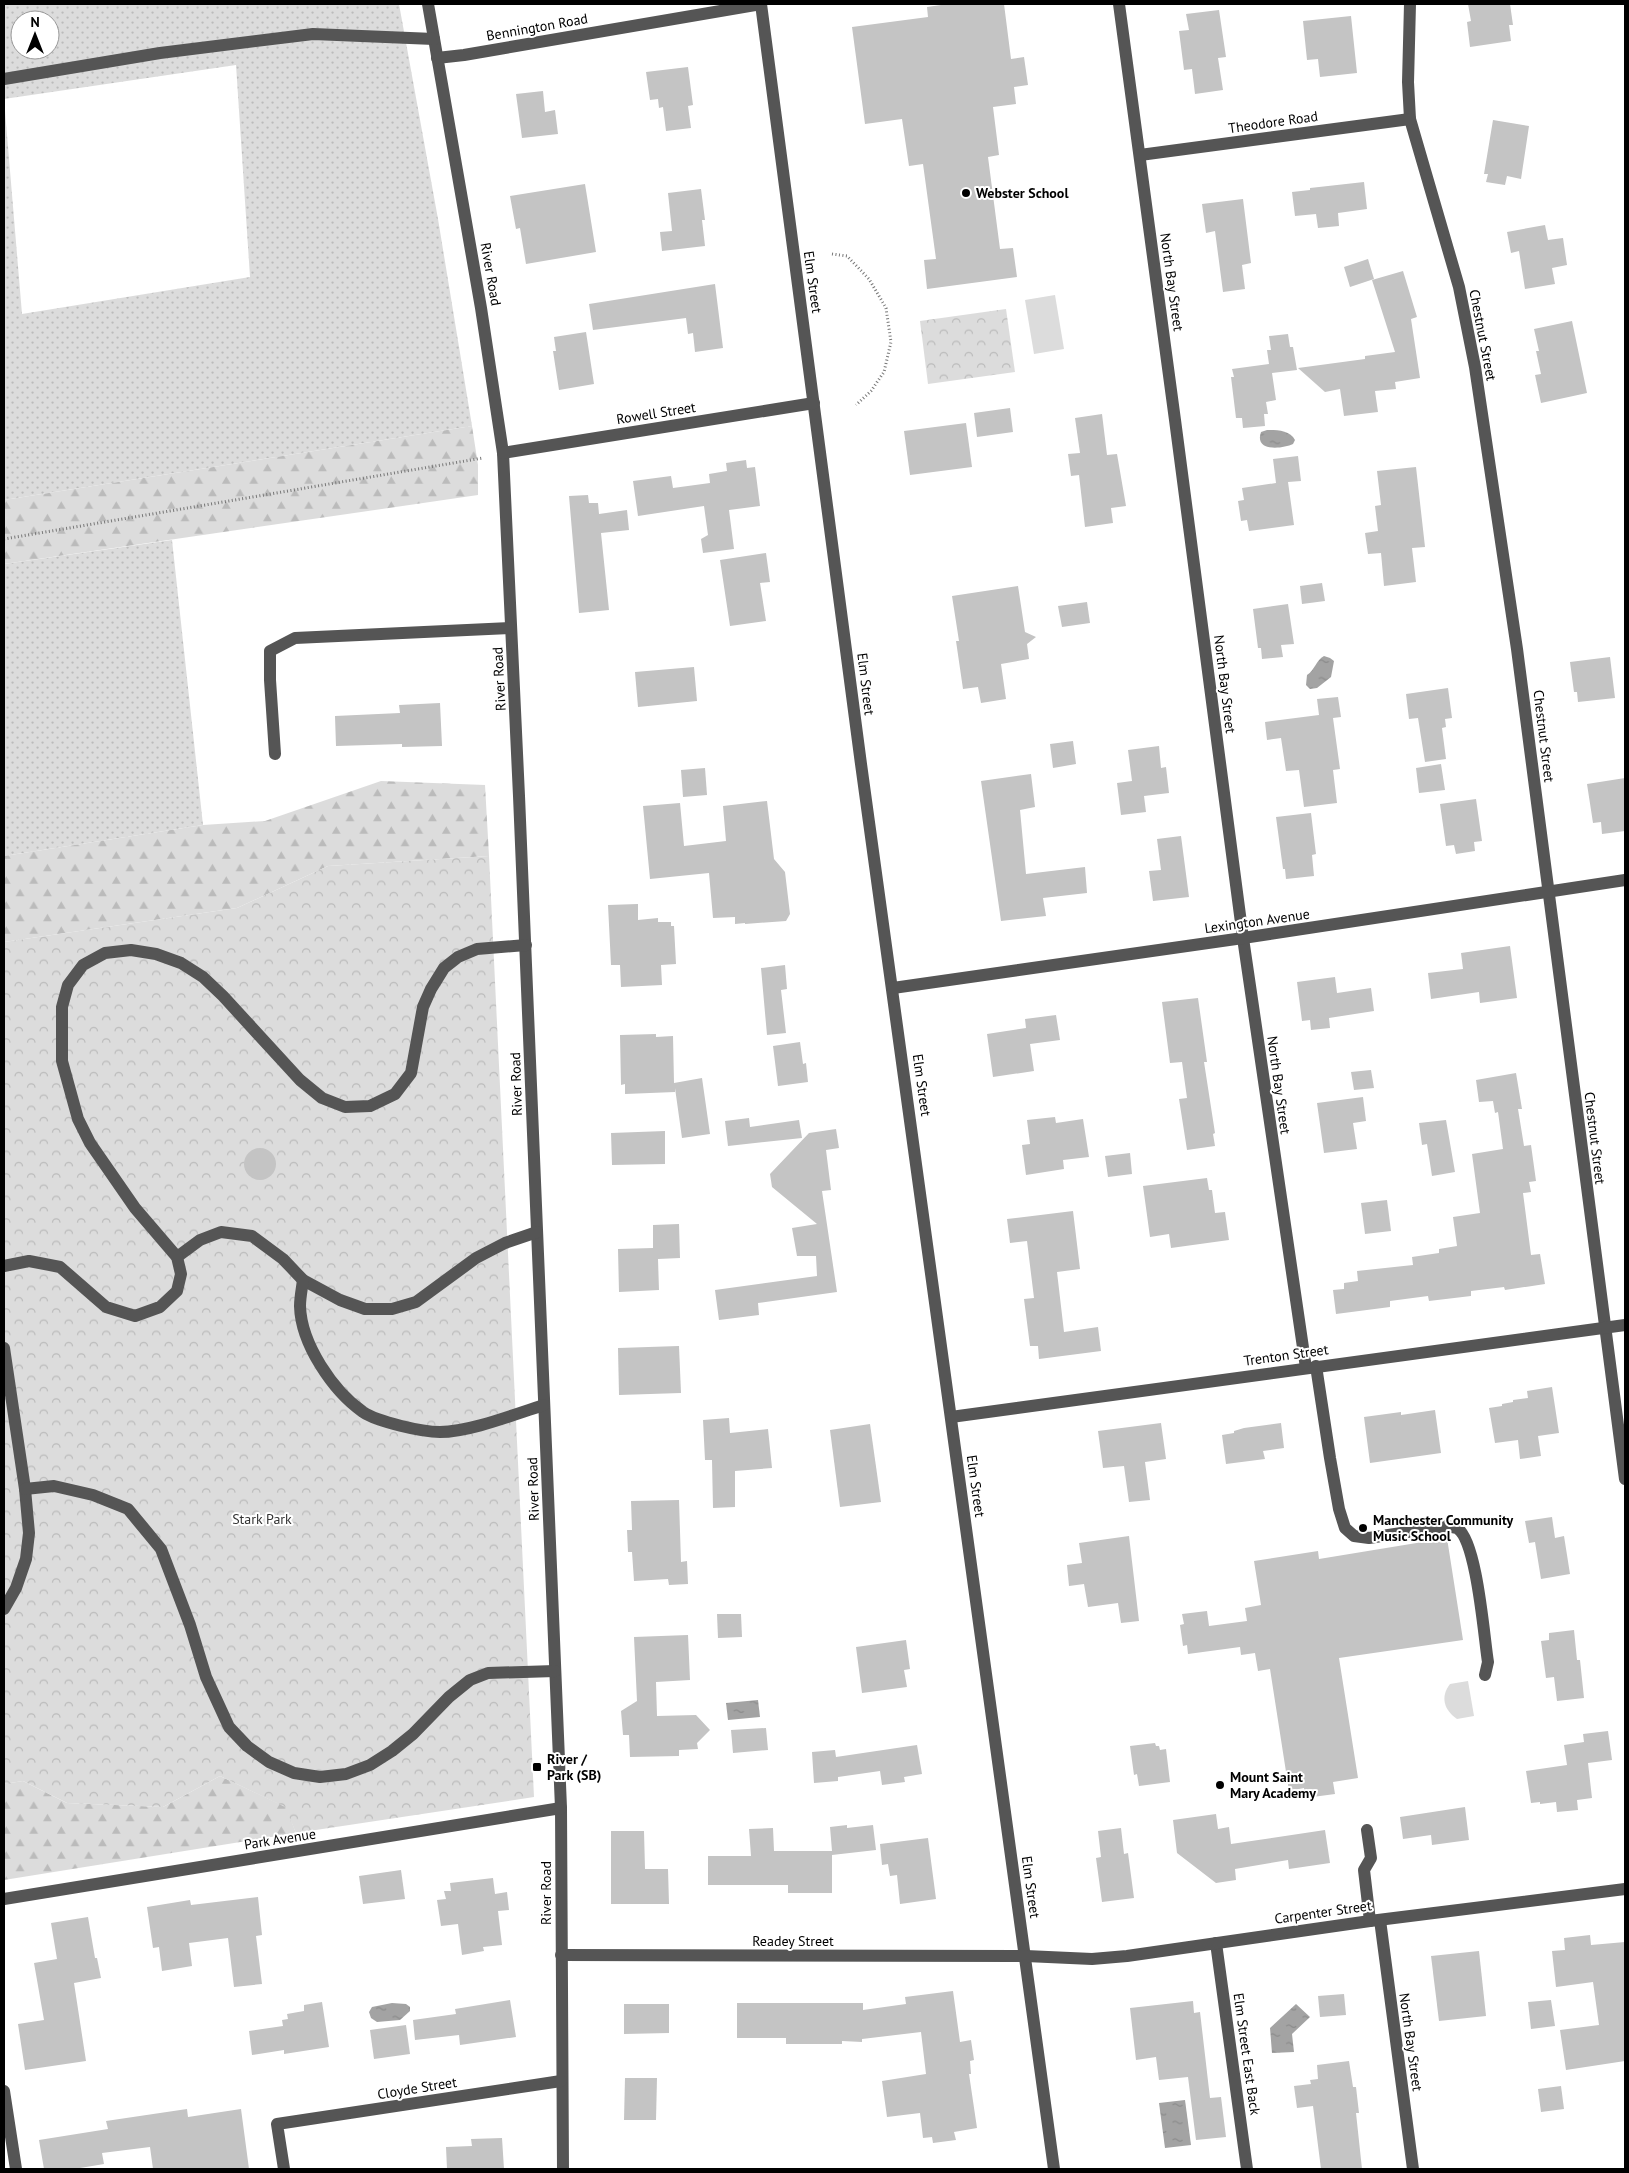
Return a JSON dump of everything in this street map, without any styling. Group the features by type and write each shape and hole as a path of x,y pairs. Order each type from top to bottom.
{"street":[{"name":"River Road","path":"428,4 480,300 503,453 526,945 561,1808 560,1955 563,2169"},
{"name":"Bennington Road","path":"437,58 761,4"},
{"name":"Elm Street","path":"761,4 860,754 1054,2169"},
{"name":"North Bay Street","path":"1119,4 1243,938 1311,1367 1339,1509 1345,1528 1354,1536 1369,1538 1446,1526 1457,1528 1466,1540 1473,1559 1488,1662 1485,1675"},
{"name":"Chestnut Street","path":"1410,4 1408,82 1410,119 1459,287 1474,358 1517,650 1625,1479"},
{"path":"4,79 160,53 312,34 434,39"},
{"name":"Theodore Road","path":"1140,155 1410,119"},
{"name":"Rowell Street","path":"503,453 814,403"},
{"path":"275,754 270,651 294,638 511,628"},
{"name":"Lexington Avenue","path":"893,988 1243,938 1625,880"},
{"path":"4,1266 29,1261 60,1267 106,1307 135,1316 160,1307 177,1291 181,1274 177,1257 135,1208 90,1143 78,1119 62,1061 62,1007 68,985 83,965 105,952 131,950 156,954 181,963 203,978 216,990 300,1080 322,1098 345,1107 370,1106 395,1094 411,1073 423,1007 444,968 458,957 477,949 526,945"},
{"path":"177,1257 200,1240 221,1232 252,1236 283,1259 303,1280 340,1300 365,1309 392,1309 416,1302 476,1258 505,1243 537,1232"},
{"path":"303,1280 300,1307 307,1340 326,1373 344,1395 364,1413 416,1430 443,1432 544,1406"},
{"name":"Trenton Street","path":"951,1417 1625,1325"},
{"path":"4,1348 25,1489 29,1533 26,1560 16,1588 4,1609"},
{"path":"25,1489 54,1486 93,1495 128,1509 161,1549 190,1625 206,1678 229,1726 247,1746 269,1762 294,1772 320,1777 346,1774 370,1765 392,1751 413,1734 449,1697 470,1680 488,1672 555,1671"},
{"name":"Park Avenue","path":"4,1899 561,1808"},
{"name":"North Bay Street","path":"1368,1830 1371,1858 1364,1870 1375,1920 1413,2169"},
{"name":"Carpenter Street","path":"1026,1956 1092,1959 1375,1920 1625,1889"},
{"name":"Elm Street East Back","path":"1216,1943 1247,2169"},
{"name":"Readey Street","path":"560,1955 1026,1956"},
{"name":"Cloyde Street","path":"284,2169 277,2124 561,2081"},
{"path":"4,2091 16,2169"}],"path":[{"path":"832,254 847,256 854,262 869,279 886,308 891,342 884,372 872,391 856,405"},
{"path":"4,539 483,458"}],"green space":[{"path":"4,4 399,4 438,219 472,426 4,500","holes":["236,65 250,277 22,314 4,99"]},
{"path":"1055,295 1064,349 1034,354 1025,300"},
{"path":"1006,309 1015,372 928,384 920,321"},
{"path":"472,426 478,465 478,495 4,564 4,500"},
{"path":"172,540 203,825 4,856 4,564"},
{"path":"381,781 485,785 489,856 328,866 237,908 4,942 4,856 203,825 265,821"},
{"name":"Stark Park","path":"489,856 534,1797 296,1833 285,1807 220,1776 163,1807 67,1803 23,1781 4,1784 4,942 237,908 328,866"},
{"path":"1468,1681 1474,1716 1457,1719 1446,1707 1445,1694 1450,1684"},
{"path":"220,1776 286,1807 296,1833 4,1880 4,1784 23,1781 67,1803 163,1807"}],"water":[{"path":"1267,430 1287,432 1295,440 1293,444 1282,447 1265,446 1260,438 1261,432"},
{"path":"1324,656 1334,661 1331,677 1317,688 1310,689 1306,685 1307,675"},
{"path":"758,1700 760,1717 728,1720 726,1703"},
{"path":"392,2003 406,2004 410,2007 410,2011 400,2020 377,2022 371,2018 369,2012 372,2007"},
{"path":"1296,2004 1310,2017 1292,2034 1294,2052 1272,2053 1270,2028"},
{"path":"1185,2100 1191,2145 1165,2148 1159,2103"}],"building":[{"path":"948,4 1004,4 1011,59 1024,57 1028,85 1014,87 1016,104 993,107 999,155 988,157 1000,249 1013,248 1017,277 927,289 924,260 936,259 923,164 909,166 902,119 865,124 852,27 928,17 927,7"},
{"path":"1468,4 1510,4 1513,25 1509,25 1511,41 1470,47 1467,22 1471,21"},
{"path":"1219,10 1226,57 1218,58 1223,90 1195,94 1192,69 1184,70 1179,31 1189,30 1186,14"},
{"path":"1351,16 1357,73 1320,77 1318,59 1307,60 1303,21"},
{"path":"688,67 693,105 688,106 691,128 666,131 663,107 659,108 658,99 650,100 646,72"},
{"path":"543,91 545,112 555,110 558,134 522,138 516,94"},
{"path":"1493,120 1529,126 1521,179 1507,176 1505,185 1486,182 1488,174 1484,174"},
{"path":"1364,182 1367,209 1338,213 1339,226 1318,228 1316,214 1295,216 1292,192"},
{"path":"585,184 596,252 526,264 520,228 516,229 510,196"},
{"path":"701,189 705,220 702,220 705,246 662,251 660,232 672,231 668,193"},
{"path":"1243,199 1251,263 1242,265 1245,289 1223,292 1215,231 1206,233 1202,204"},
{"path":"1545,225 1548,240 1563,238 1567,265 1552,268 1555,284 1525,289 1519,251 1511,253 1507,232"},
{"path":"1368,259 1374,279 1350,287 1344,267"},
{"path":"1403,271 1417,317 1411,319 1420,378 1395,382 1396,389 1375,391 1378,412 1344,416 1340,389 1325,392 1298,368 1365,359 1365,356 1395,352 1372,280"},
{"path":"715,284 723,348 695,352 693,333 688,334 686,318 593,330 589,304"},
{"path":"1572,321 1587,393 1541,403 1535,375 1541,374 1536,351 1539,351 1534,329"},
{"path":"586,332 594,384 559,390 553,351 556,351 554,337"},
{"path":"1288,334 1290,347 1293,347 1297,370 1272,373 1276,400 1266,402 1268,414 1264,414 1265,426 1243,428 1242,418 1236,418 1231,377 1234,377 1232,369 1269,364 1267,350 1271,350 1269,336"},
{"path":"1010,408 1013,432 977,437 974,413"},
{"path":"1102,414 1107,455 1117,454 1126,506 1111,508 1113,523 1085,527 1079,475 1071,476 1068,454 1080,453 1075,418"},
{"path":"966,423 972,467 910,475 904,431"},
{"path":"1298,456 1301,481 1288,482 1294,525 1249,531 1247,520 1241,521 1238,501 1244,500 1242,488 1276,483 1273,459"},
{"path":"746,460 747,468 755,467 760,506 729,510 734,549 703,553 701,539 708,535 704,506 638,516 633,481 671,476 673,488 710,483 709,474 727,471 726,463"},
{"path":"1416,467 1425,547 1412,548 1416,582 1384,586 1381,553 1368,554 1365,533 1378,531 1375,506 1381,505 1377,471"},
{"path":"588,495 589,503 598,503 599,514 627,510 629,530 601,533 609,610 579,613 569,496"},
{"path":"766,553 770,582 760,583 766,621 730,626 720,560"},
{"path":"1322,583 1325,601 1302,604 1300,586"},
{"path":"1018,586 1025,632 1036,637 1027,644 1029,659 1001,664 1006,699 981,703 978,687 963,689 956,641 959,641 952,596"},
{"path":"1087,602 1090,623 1062,627 1058,606"},
{"path":"1288,604 1294,644 1281,645 1283,657 1262,659 1261,648 1258,648 1253,609"},
{"path":"1610,657 1615,698 1578,702 1577,692 1574,692 1570,662"},
{"path":"694,667 697,701 638,707 635,672"},
{"path":"1448,688 1452,718 1445,719 1446,727 1442,728 1446,759 1425,762 1418,718 1409,719 1406,694"},
{"path":"1338,697 1341,717 1333,718 1340,769 1333,770 1337,803 1304,807 1299,770 1286,771 1281,738 1267,740 1265,722 1319,715 1317,699"},
{"path":"440,703 442,746 402,747 402,744 336,746 335,716 400,713 399,705"},
{"path":"1073,741 1076,764 1053,768 1050,744"},
{"path":"1159,746 1161,768 1166,767 1169,793 1144,796 1146,812 1121,815 1117,783 1132,781 1128,750"},
{"path":"1441,764 1445,790 1419,793 1416,768"},
{"path":"705,768 707,795 683,797 681,770"},
{"path":"1031,774 1035,807 1020,810 1026,874 1085,867 1087,893 1043,898 1046,916 1001,921 981,781"},
{"path":"1625,778 1625,831 1602,834 1601,822 1593,823 1587,784"},
{"path":"1476,799 1482,841 1474,842 1475,851 1456,854 1454,845 1446,846 1440,804"},
{"path":"767,801 774,859 785,872 790,914 786,921 735,924 735,917 713,918 709,873 650,879 643,806 680,803 684,846 726,841 723,806"},
{"path":"1311,813 1316,854 1312,855 1314,876 1286,879 1276,817"},
{"path":"1181,836 1189,897 1153,901 1149,871 1161,870 1157,839"},
{"path":"638,904 638,920 658,918 658,922 671,922 671,926 674,926 676,964 661,965 662,985 621,987 620,965 611,965 608,905"},
{"path":"1510,946 1517,998 1480,1003 1479,992 1431,999 1428,973 1463,969 1461,953"},
{"path":"785,965 787,989 781,990 786,1033 767,1035 761,968"},
{"path":"1335,977 1337,993 1371,988 1374,1011 1329,1018 1330,1028 1311,1030 1310,1020 1302,1021 1297,982"},
{"path":"1198,998 1207,1062 1204,1062 1215,1133 1213,1134 1215,1146 1187,1150 1179,1099 1187,1098 1182,1062 1170,1063 1162,1002"},
{"path":"1056,1015 1060,1040 1030,1044 1034,1071 993,1077 987,1034 1026,1028 1025,1019"},
{"path":"656,1034 656,1037 673,1036 674,1083 702,1078 710,1134 682,1138 675,1088 675,1092 625,1094 625,1084 621,1085 620,1035"},
{"path":"800,1042 803,1064 806,1063 808,1082 778,1086 773,1046"},
{"path":"1371,1070 1374,1088 1354,1090 1351,1072"},
{"path":"1516,1073 1522,1109 1518,1109 1524,1146 1531,1145 1536,1181 1529,1182 1531,1192 1523,1193 1531,1255 1540,1254 1545,1284 1505,1290 1504,1287 1471,1291 1471,1296 1429,1301 1428,1296 1390,1301 1390,1307 1336,1314 1333,1290 1344,1289 1344,1283 1358,1281 1357,1271 1413,1265 1412,1257 1439,1253 1439,1249 1457,1246 1453,1217 1480,1213 1472,1154 1503,1149 1498,1112 1495,1113 1493,1101 1479,1102 1476,1080"},
{"path":"1363,1097 1366,1121 1353,1123 1357,1149 1324,1153 1317,1103"},
{"path":"1055,1117 1056,1123 1083,1119 1089,1157 1063,1160 1064,1169 1026,1175 1022,1145 1030,1144 1027,1120"},
{"path":"749,1118 750,1127 799,1120 802,1138 728,1146 725,1121"},
{"path":"1446,1120 1455,1172 1432,1176 1427,1144 1422,1145 1419,1123"},
{"path":"836,1129 839,1148 826,1150 831,1190 822,1191 837,1292 758,1303 759,1315 719,1320 715,1290 817,1276 816,1256 797,1256 792,1228 817,1224 772,1187 770,1174 809,1133"},
{"path":"665,1131 665,1164 612,1165 611,1133"},
{"path":"260,1148 266,1149 271,1153 275,1158 275,1170 271,1175 266,1179 260,1180 254,1179 249,1175 245,1170 244,1164 245,1158 249,1153 254,1149"},
{"path":"1130,1153 1132,1174 1108,1177 1105,1156"},
{"path":"1207,1178 1209,1190 1212,1190 1215,1213 1225,1212 1229,1240 1171,1248 1169,1234 1150,1237 1143,1186"},
{"path":"1387,1200 1391,1231 1365,1234 1361,1203"},
{"path":"1073,1211 1080,1269 1057,1272 1064,1332 1098,1327 1101,1351 1039,1359 1038,1346 1030,1346 1024,1299 1034,1298 1027,1241 1010,1243 1007,1219"},
{"path":"679,1224 680,1258 658,1259 659,1290 619,1292 618,1249 653,1248 653,1225"},
{"path":"679,1346 681,1393 619,1395 618,1348"},
{"path":"1552,1387 1559,1433 1538,1436 1541,1456 1520,1459 1518,1440 1495,1443 1489,1408 1502,1406 1502,1404 1513,1402 1513,1400 1528,1398 1527,1391"},
{"path":"1435,1410 1441,1453 1370,1463 1364,1417 1401,1412 1401,1415"},
{"path":"729,1418 730,1433 768,1429 772,1468 735,1471 735,1507 713,1508 712,1460 705,1460 703,1420"},
{"path":"1161,1423 1166,1459 1145,1462 1150,1500 1129,1502 1124,1466 1103,1468 1098,1431"},
{"path":"1281,1423 1284,1448 1263,1451 1265,1459 1226,1464 1222,1435 1234,1433 1234,1431 1244,1428"},
{"path":"870,1424 881,1502 840,1507 830,1430"},
{"path":"679,1500 681,1562 687,1561 688,1584 669,1585 668,1579 634,1581 632,1552 628,1552 627,1530 632,1530 631,1501"},
{"path":"1552,1517 1555,1538 1564,1536 1570,1574 1541,1579 1535,1542 1529,1543 1525,1521"},
{"path":"1129,1536 1139,1621 1121,1623 1118,1603 1088,1607 1084,1584 1069,1586 1067,1565 1082,1563 1079,1543"},
{"path":"1447,1538 1463,1640 1339,1658 1358,1778 1333,1782 1335,1794 1305,1798 1304,1788 1289,1791 1270,1669 1258,1671 1255,1653 1241,1655 1240,1647 1188,1654 1187,1645 1183,1646 1180,1625 1184,1624 1182,1614 1207,1611 1209,1626 1247,1621 1245,1608 1261,1605 1254,1561 1318,1551 1319,1559"},
{"path":"717,1614 741,1614 742,1637 718,1638"},
{"path":"1574,1630 1577,1660 1580,1660 1584,1698 1557,1701 1554,1677 1546,1678 1541,1641 1549,1640 1549,1633"},
{"path":"688,1635 690,1680 656,1682 657,1716 696,1715 710,1730 697,1743 698,1749 679,1750 679,1756 630,1757 629,1735 623,1735 621,1711 637,1701 634,1637"},
{"path":"906,1640 910,1669 904,1670 907,1687 862,1693 856,1647"},
{"path":"766,1728 768,1750 733,1753 731,1730"},
{"path":"1608,1731 1612,1760 1588,1763 1592,1798 1577,1800 1578,1810 1557,1812 1556,1802 1531,1803 1526,1771 1567,1765 1564,1745 1584,1742 1583,1734"},
{"path":"1155,1743 1156,1746 1159,1746 1160,1750 1166,1749 1170,1782 1139,1786 1137,1774 1134,1775 1130,1746"},
{"path":"917,1745 922,1774 904,1777 905,1782 882,1785 880,1771 838,1777 838,1781 814,1783 812,1752 835,1750 836,1757"},
{"path":"1465,1807 1469,1840 1432,1845 1431,1835 1403,1839 1400,1817"},
{"path":"1216,1814 1218,1829 1229,1827 1231,1844 1325,1830 1330,1863 1289,1869 1288,1860 1235,1869 1236,1880 1216,1883 1177,1853 1173,1820"},
{"path":"847,1825 847,1828 873,1825 876,1850 832,1855 832,1893 788,1893 788,1885 708,1885 708,1856 751,1856 749,1829 773,1828 774,1851 832,1851 830,1827"},
{"path":"1121,1828 1124,1854 1128,1853 1134,1898 1102,1902 1096,1858 1101,1857 1098,1831"},
{"path":"611,1831 644,1831 645,1869 668,1869 669,1904 611,1904"},
{"path":"928,1838 936,1899 900,1904 897,1875 890,1876 888,1864 882,1865 880,1844"},
{"path":"401,1870 405,1899 363,1904 359,1876"},
{"path":"493,1878 495,1894 507,1892 509,1910 498,1911 502,1945 483,1947 484,1951 462,1955 458,1924 441,1926 437,1900 446,1899 444,1891 451,1891 450,1883"},
{"path":"258,1897 262,1935 256,1936 262,1984 234,1987 228,1938 189,1943 192,1966 162,1971 159,1947 153,1948 147,1907 190,1900 191,1905"},
{"path":"88,1917 95,1958 97,1958 101,1978 74,1983 86,2061 25,2070 18,2024 44,2020 34,1963 57,1959 51,1923"},
{"path":"1590,1935 1591,1945 1625,1942 1625,2061 1566,2070 1560,2030 1599,2025 1593,1982 1556,1987 1552,1951 1565,1950 1564,1938"},
{"path":"1479,1951 1486,2016 1439,2021 1431,1956"},
{"path":"953,1991 960,2042 971,2040 974,2060 970,2061 971,2074 969,2074 977,2128 954,2132 956,2140 933,2143 932,2137 923,2138 920,2113 887,2117 882,2081 926,2074 921,2032 862,2039 862,2042 842,2041 842,2044 786,2044 786,2038 737,2038 737,2003 863,2003 863,2010 906,2004 905,1997"},
{"path":"1344,1994 1346,2015 1320,2017 1318,1996"},
{"path":"510,2000 516,2037 460,2045 459,2035 415,2040 413,2020 456,2014 455,2009"},
{"path":"1551,2000 1555,2026 1531,2029 1528,2002"},
{"path":"1193,2001 1194,2013 1200,2012 1210,2098 1221,2097 1226,2137 1196,2140 1188,2077 1159,2080 1156,2057 1136,2060 1130,2008"},
{"path":"322,2002 329,2047 284,2054 284,2050 252,2055 249,2031 283,2026 282,2020 288,2019 287,2014 304,2011 304,2005"},
{"path":"624,2004 669,2004 669,2033 624,2034"},
{"path":"406,2025 410,2054 374,2059 370,2030"},
{"path":"1349,2061 1353,2087 1356,2087 1359,2113 1356,2113 1362,2169 1321,2169 1313,2106 1297,2108 1294,2086 1311,2084 1310,2080 1318,2079 1317,2065"},
{"path":"625,2078 657,2078 656,2120 624,2120"},
{"path":"1561,2086 1564,2109 1541,2112 1538,2089"},
{"path":"187,2109 188,2117 241,2109 249,2169 153,2169 150,2147 102,2153 104,2164 74,2169 44,2169 39,2140 108,2129 106,2121"},
{"path":"502,2138 504,2169 447,2169 446,2147 472,2146 471,2139"}],"place":[{"name":"Webster School","path":"966,193"},
{"name":"Manchester Community Music School","path":"1363,1528"},
{"name":"River / Park (SB)","path":"537,1767"},
{"name":"Mount Saint Mary Academy","path":"1220,1785"}]}
